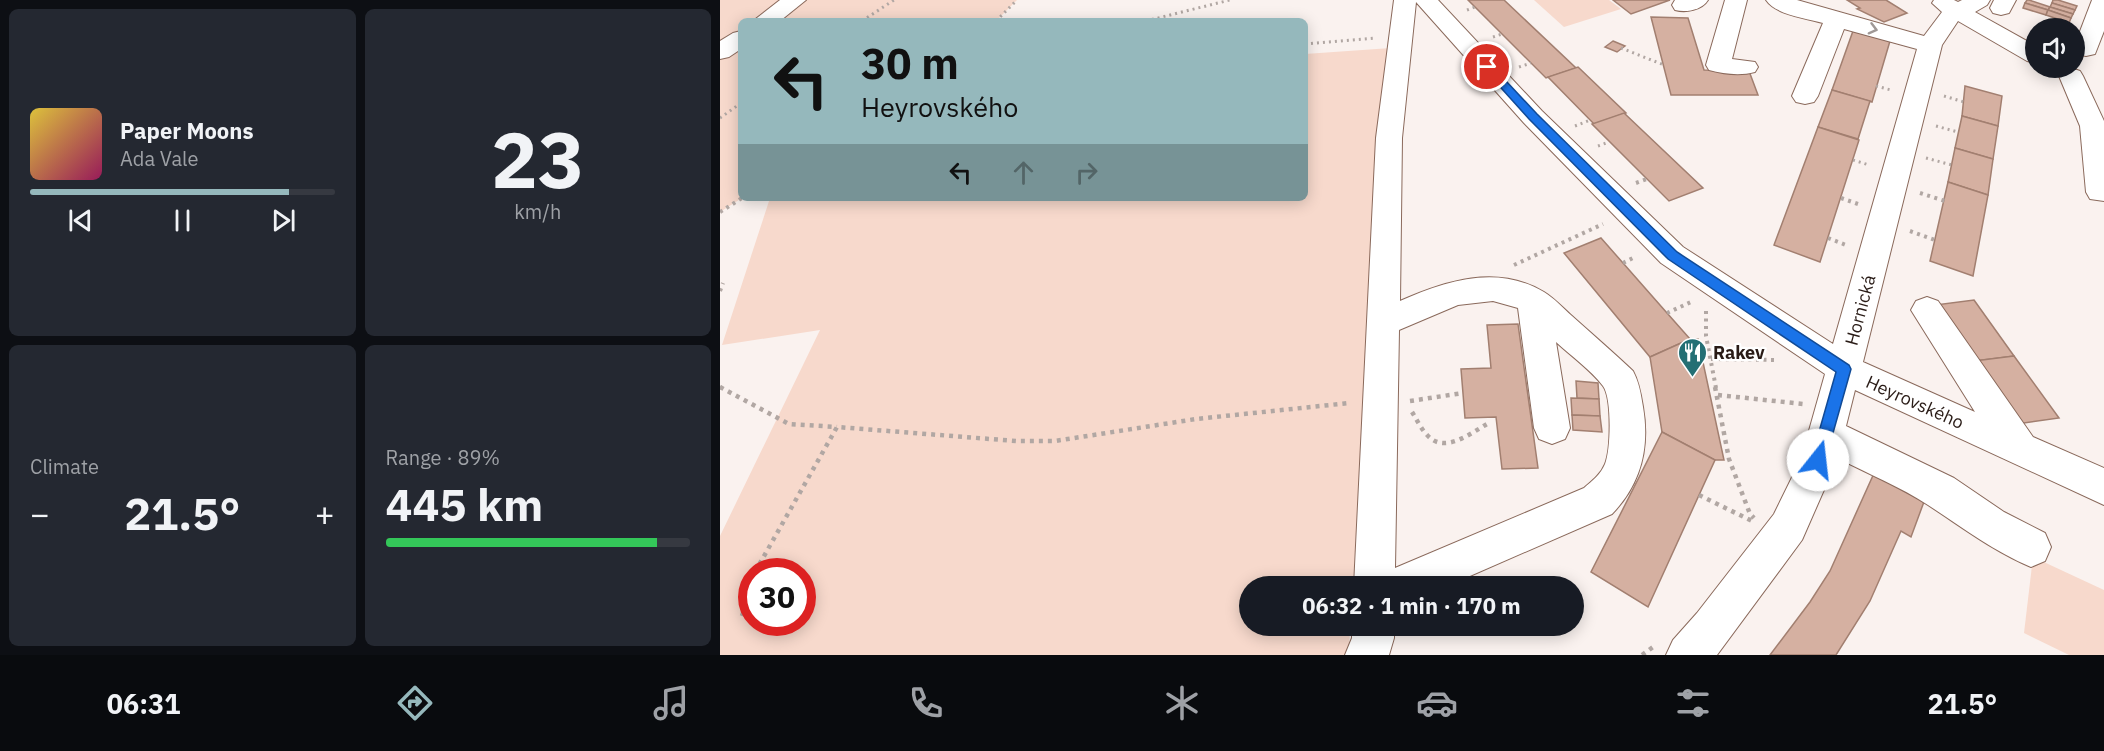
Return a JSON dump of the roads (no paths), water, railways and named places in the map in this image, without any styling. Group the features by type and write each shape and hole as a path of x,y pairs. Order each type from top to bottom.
{"street":[{"path":"769,18 795,0"},
{"path":"1374,576 1389,138 1405,0"},
{"name":"Heyrovského","path":"1426,0 1533,117 1672,255 1844,369 2104,487"},
{"path":"1736,0 1718,65 1746,67"},
{"path":"1777,0 1930,45"},
{"path":"2086,49 2103,0"},
{"path":"1976,4 2025,46"},
{"name":"Hornická","path":"1674,649 1712,628 1788,527 1818,460 1818,419 1844,369 1930,45 1947,18 1976,4"},
{"path":"1805,96 1836,19"},
{"path":"720,52 738,40"},
{"path":"2067,78 2093,126 2100,192"},
{"path":"2075,78 2104,94"},
{"path":"1383,322 1462,290 1493,287 1517,293 1533,301 1621,381 1627,419 1627,449 1623,467 1613,486 1598,501 1424,576"},
{"path":"1533,301 1552,428"},
{"path":"1927,310 2021,450"},
{"path":"1818,419 1940,491 1990,525 2031,547"},
{"path":"1366,655 1373,636"}],"place":[{"name":"Rakev","path":"1692,378"}]}
